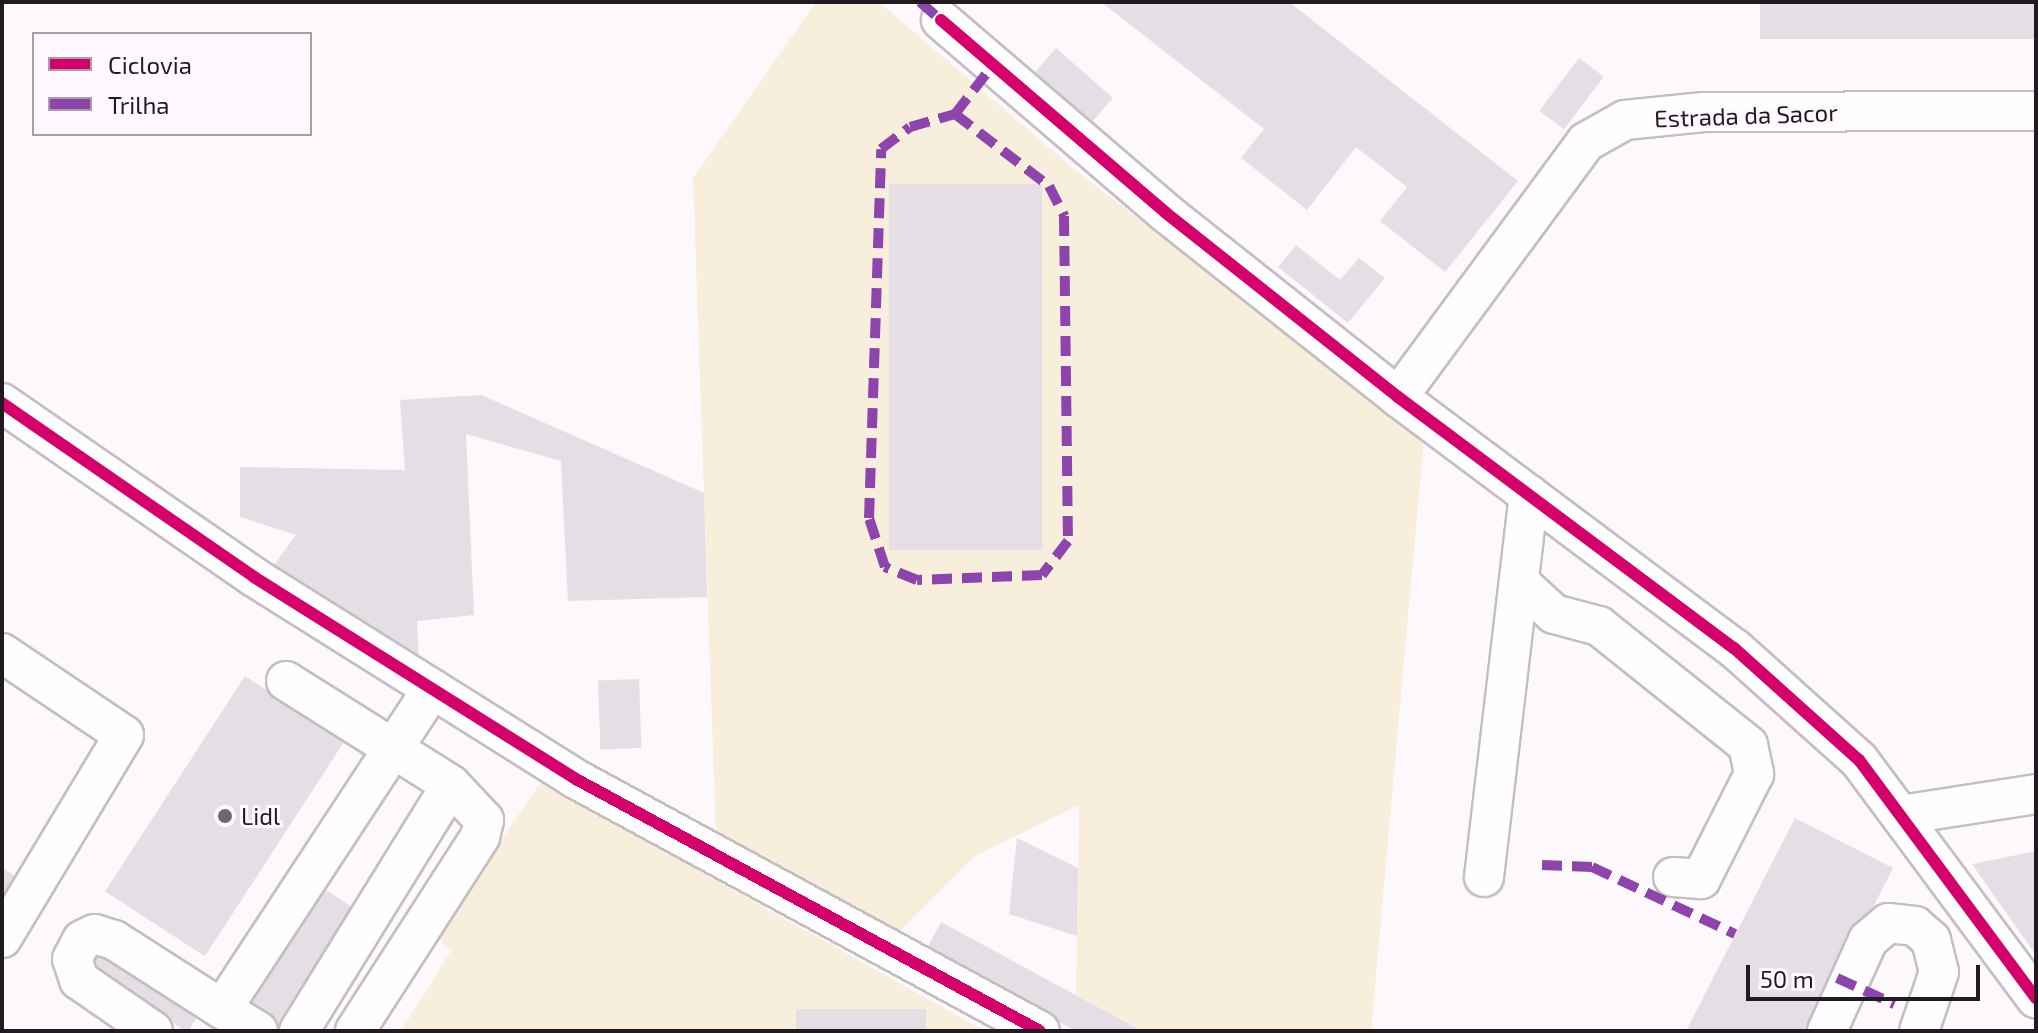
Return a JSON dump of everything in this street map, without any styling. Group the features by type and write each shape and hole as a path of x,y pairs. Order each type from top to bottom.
{"street":[{"path":"941,20 1166,213 1398,397 1734,648 1859,760 2036,998"},
{"name":"Estrada da Sacor","path":"1398,397 1586,142 1625,120 1704,112 2036,111"},
{"path":"2,403 432,689 574,778 1040,1031"},
{"path":"1484,877 1529,495"},
{"path":"1519,582 1554,614 1599,626 1748,745 1754,774 1701,879 1673,877"},
{"path":"2,653 124,735 2,938"},
{"path":"286,681 451,785 479,808 480,837 355,1031"},
{"path":"222,1009 389,747 432,689"},
{"path":"299,1031 451,785"},
{"path":"1901,815 2036,794"},
{"path":"1827,1031 1868,940 1888,923 1915,926 1931,940 1939,972 1919,1031"},
{"path":"153,1031 79,980 72,959 82,940 95,934 114,940 258,1031"}],"shaded area":[{"path":"816,2 879,2 1075,170 1424,438 1371,1031 1142,1031 1076,995 1079,805 975,856 898,933 716,837 693,178"},
{"path":"541,782 985,1031 401,1031 451,951 434,937"}],"building":[{"path":"1101,2 1289,2 1518,181 1445,272 1380,221 1407,187 1356,147 1307,210 1241,158 1264,129"},
{"path":"1760,2 2036,2 2036,39 1760,39"},
{"path":"1056,48 1113,98 1093,121 1109,135 1098,147 1025,84"},
{"path":"1579,58 1604,77 1564,129 1539,111"},
{"path":"889,184 1042,184 1042,550 889,550"},
{"path":"1296,245 1340,280 1359,258 1385,278 1348,323 1278,267"},
{"path":"481,395 704,493 707,597 568,601 561,461 466,434 474,615 417,621 419,669 268,573 296,535 240,517 240,467 405,470 400,400"},
{"name":"Lidl","path":"245,676 345,741 205,956 105,892"},
{"path":"639,679 641,748 600,749 598,680"},
{"path":"1795,818 1893,868 1810,1031 1686,1031"},
{"path":"1017,838 1078,868 1077,936 1009,914"},
{"path":"2036,851 2036,955 1972,864"},
{"path":"2,868 15,876 2,897"},
{"path":"318,885 355,909 277,1031 224,1031"},
{"path":"941,922 1142,1031 1076,1031 926,950"},
{"path":"97,952 199,1013 186,1031 86,971"},
{"path":"796,1009 926,1009 926,1031 796,1031"}],"marked path":[{"path":"920,2 941,20"},
{"path":"955,114 1049,186 1064,216 1068,541 1042,575 917,580 885,567 869,518 881,149 910,127 955,114 993,65"},
{"path":"1542,865 1592,867 1735,934"},
{"path":"1837,978 1894,1004"}],"cycle path":[{"path":"941,20 1166,213 1398,397 1734,648 1859,760 2036,998"},
{"path":"2,403 254,577 574,778 1040,1031"}],"place":[{"name":"Lidl","path":"225,816"}]}
